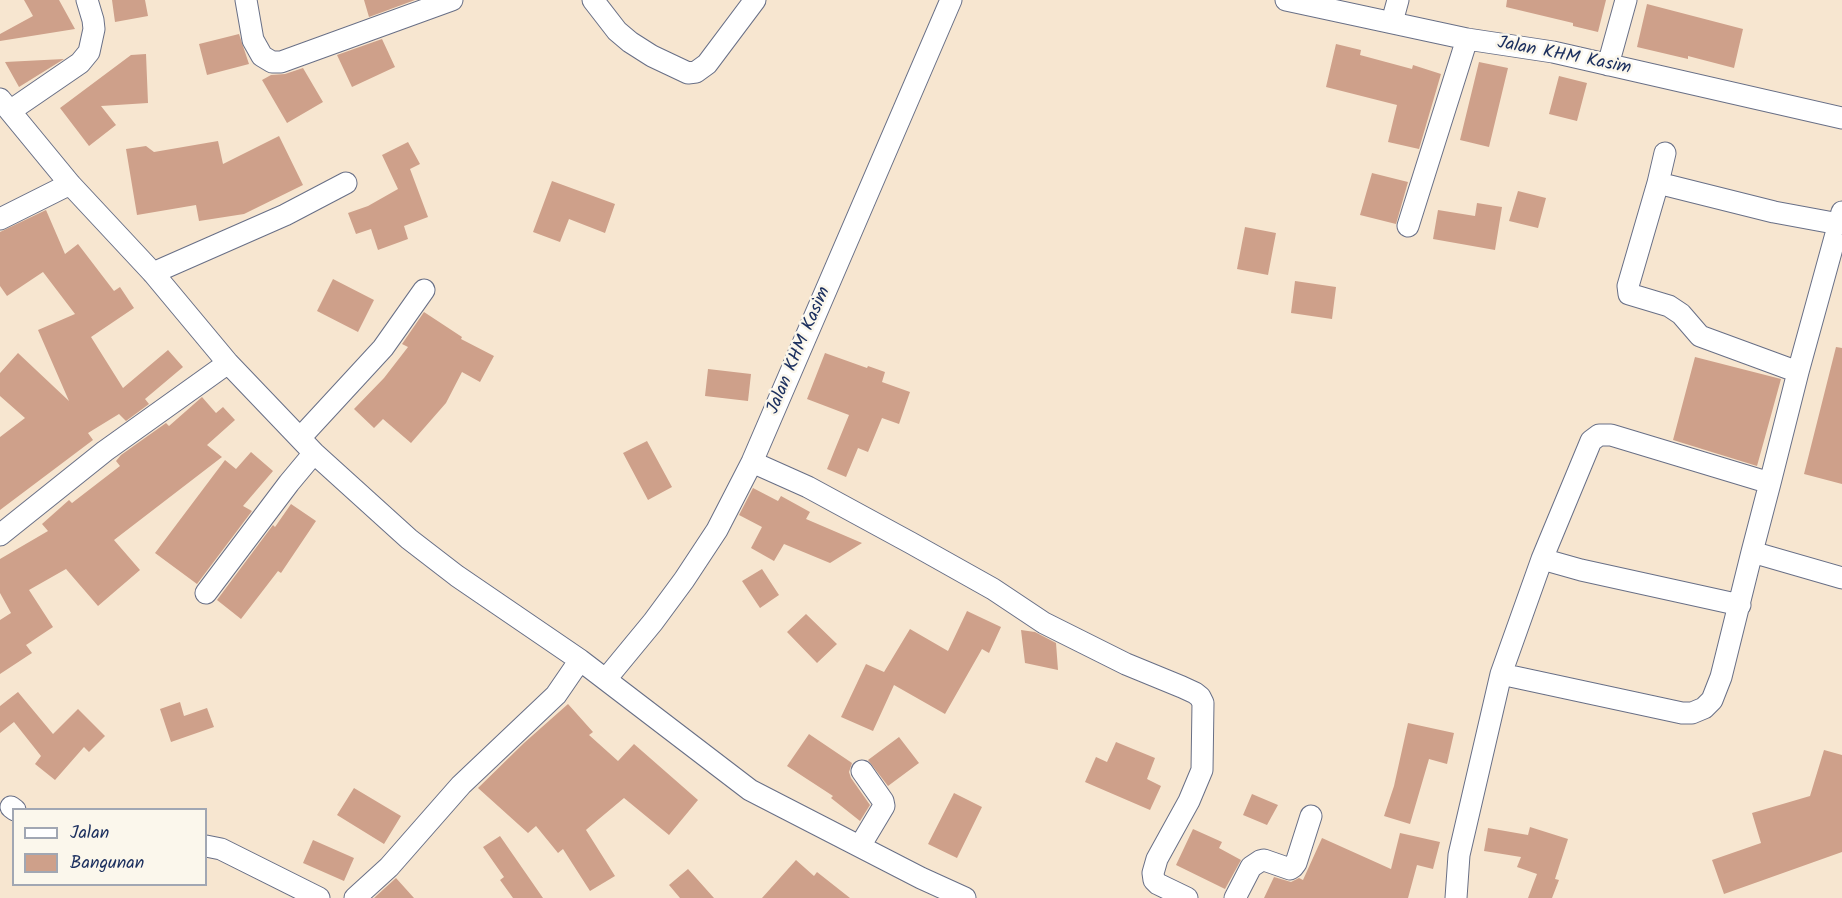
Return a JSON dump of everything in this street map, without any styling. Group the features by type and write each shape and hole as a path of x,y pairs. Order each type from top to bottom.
{"street":[{"path":"87,0 94,29 89,52 80,63 5,105 69,184 153,273 228,363 307,446 409,539 606,679 750,790 965,898"},
{"path":"246,0 253,40 258,51 272,62 281,62 452,0"},
{"path":"593,0 617,31 630,42 652,56 688,73 696,72 707,64 755,0"},
{"name":"Jalan KHM Kasim","path":"606,679 684,580 717,530 752,462 951,0"},
{"name":"Jalan KHM Kasim","path":"1286,0 1467,39 1553,52 1842,118"},
{"path":"1392,22 1398,0"},
{"path":"1608,65 1626,0"},
{"path":"1408,226 1467,39"},
{"path":"1665,153 1628,286 1629,294 1669,306 1682,314 1700,336 1798,372"},
{"path":"153,273 285,215 346,183"},
{"path":"1501,674 1682,713 1692,713 1704,708 1712,700 1721,677 1798,372 1840,218 1774,212 1658,183"},
{"path":"0,219 69,184"},
{"path":"206,593 289,483 307,446 424,290"},
{"path":"0,535 105,451 228,363"},
{"path":"1456,898 1459,855 1501,674 1542,559 1591,441 1599,435 1611,435 1770,483"},
{"path":"752,462 808,488 903,538 993,589 1044,622 1126,664 1188,690 1200,698 1203,703 1202,770 1189,801 1157,859 1152,873 1158,884 1187,898"},
{"path":"1752,552 1842,578"},
{"path":"1542,559 1700,597 1740,604"},
{"path":"355,898 389,867 461,785 556,695 580,660"},
{"path":"860,846 884,806 883,801 862,771"},
{"path":"1235,898 1251,867 1260,861 1293,867 1311,816"},
{"path":"207,846 221,849 319,898"}],"building":[{"path":"24,0 59,0 75,29 0,41 0,34 33,16"},
{"path":"112,0 145,0 148,16 115,22"},
{"path":"364,0 415,0 369,17"},
{"path":"1507,0 1606,0 1598,32 1573,26 1573,23 1506,7"},
{"path":"1647,4 1743,29 1734,68 1688,56 1688,59 1637,47"},
{"path":"239,34 249,64 207,75 199,44"},
{"path":"382,39 395,67 352,87 337,55"},
{"path":"1336,44 1361,50 1360,55 1412,69 1413,65 1441,74 1419,149 1388,142 1397,105 1326,87"},
{"path":"146,54 148,103 101,106 116,125 89,146 60,108 131,55"},
{"path":"64,59 19,87 5,62"},
{"path":"1479,62 1508,68 1489,147 1460,140"},
{"path":"303,68 323,102 287,123 262,80 271,75 285,74"},
{"path":"1559,76 1587,83 1577,121 1549,114"},
{"path":"279,136 303,185 244,214 199,221 196,205 137,215 126,149 146,146 154,152 218,141 223,164"},
{"path":"408,142 420,164 410,169 428,217 404,226 408,239 378,250 371,229 356,234 348,213 368,206 398,189 382,155"},
{"path":"1372,173 1408,182 1396,224 1360,215"},
{"path":"552,181 615,204 605,233 569,219 560,242 533,232"},
{"path":"1518,191 1546,198 1538,228 1509,221"},
{"path":"1477,203 1502,207 1495,250 1433,239 1438,210 1475,216"},
{"path":"46,210 65,254 78,244 114,291 120,287 134,308 91,337 123,388 168,350 183,367 145,399 149,404 126,421 119,414 88,433 93,440 0,510 0,437 25,418 0,396 0,373 18,353 69,401 38,330 75,314 43,272 7,296 0,286 0,232"},
{"path":"1245,227 1276,233 1268,275 1237,269"},
{"path":"333,279 374,300 358,332 317,311"},
{"path":"1295,281 1336,287 1332,319 1291,313"},
{"path":"424,312 462,337 461,339 494,356 480,382 462,372 446,403 411,443 383,419 374,428 354,409 384,378 408,347 402,344"},
{"path":"1836,347 1842,348 1842,484 1804,474"},
{"path":"825,353 885,372 882,382 910,392 899,424 882,418 868,452 858,448 846,477 827,469 849,415 807,399"},
{"path":"1695,357 1781,379 1757,466 1673,440"},
{"path":"708,369 751,374 748,401 705,396"},
{"path":"202,397 216,413 223,407 235,420 207,445 222,457 114,540 140,570 98,606 66,569 29,590 53,627 26,645 32,653 0,674 0,620 11,613 0,593 0,559 48,531 42,524 69,500 72,503 120,466 116,461 121,455 166,423 169,426"},
{"path":"647,441 672,487 648,500 623,453"},
{"path":"251,452 273,471 243,506 252,511 197,584 155,553 225,460 236,469"},
{"path":"753,488 778,501 781,496 810,512 806,519 862,543 830,563 784,544 774,561 751,548 762,527 739,515"},
{"path":"291,504 316,521 281,573 278,571 241,619 217,600"},
{"path":"762,569 779,595 760,608 742,581"},
{"path":"967,611 1001,627 989,653 982,649 945,714 894,685 873,731 841,717 866,664 884,672 910,629 948,651"},
{"path":"806,614 837,644 817,663 787,632"},
{"path":"1021,630 1035,632 1056,643 1058,670 1025,663"},
{"path":"18,692 53,734 78,709 105,736 89,752 84,747 55,780 35,764 41,756 14,722 0,733 0,706"},
{"path":"180,702 184,716 207,708 214,727 171,742 160,709"},
{"path":"568,704 593,732 589,735 618,761 634,744 698,800 669,835 624,798 587,829 615,876 590,891 563,849 558,853 536,826 528,833 478,788"},
{"path":"1408,723 1454,733 1447,764 1429,759 1410,824 1384,816 1394,786"},
{"path":"809,734 852,763 849,772 851,778 870,805 860,821 831,798 833,796 787,766"},
{"path":"899,737 919,763 888,786 868,760"},
{"path":"1116,742 1155,758 1147,779 1161,786 1150,810 1085,782 1096,757 1107,762"},
{"path":"1824,750 1842,755 1842,852 1724,894 1712,860 1761,843 1752,813 1810,796"},
{"path":"354,788 401,816 384,844 337,815"},
{"path":"954,793 982,807 957,858 928,844"},
{"path":"1252,794 1278,805 1267,825 1243,815"},
{"path":"1530,827 1568,839 1555,879 1559,880 1552,898 1528,898 1537,874 1517,867 1521,857 1484,851 1488,828 1528,835"},
{"path":"1193,829 1222,842 1219,848 1241,860 1225,889 1176,865"},
{"path":"1400,833 1440,842 1433,869 1417,865 1408,898 1264,898 1274,877 1291,882 1299,878 1303,880 1322,838 1391,869"},
{"path":"500,836 543,898 513,898 500,880 504,877 483,847"},
{"path":"313,840 354,858 344,881 303,863"},
{"path":"796,860 814,876 817,872 850,898 762,898"},
{"path":"688,869 714,898 680,898 669,885"},
{"path":"396,878 414,898 374,898"}]}
